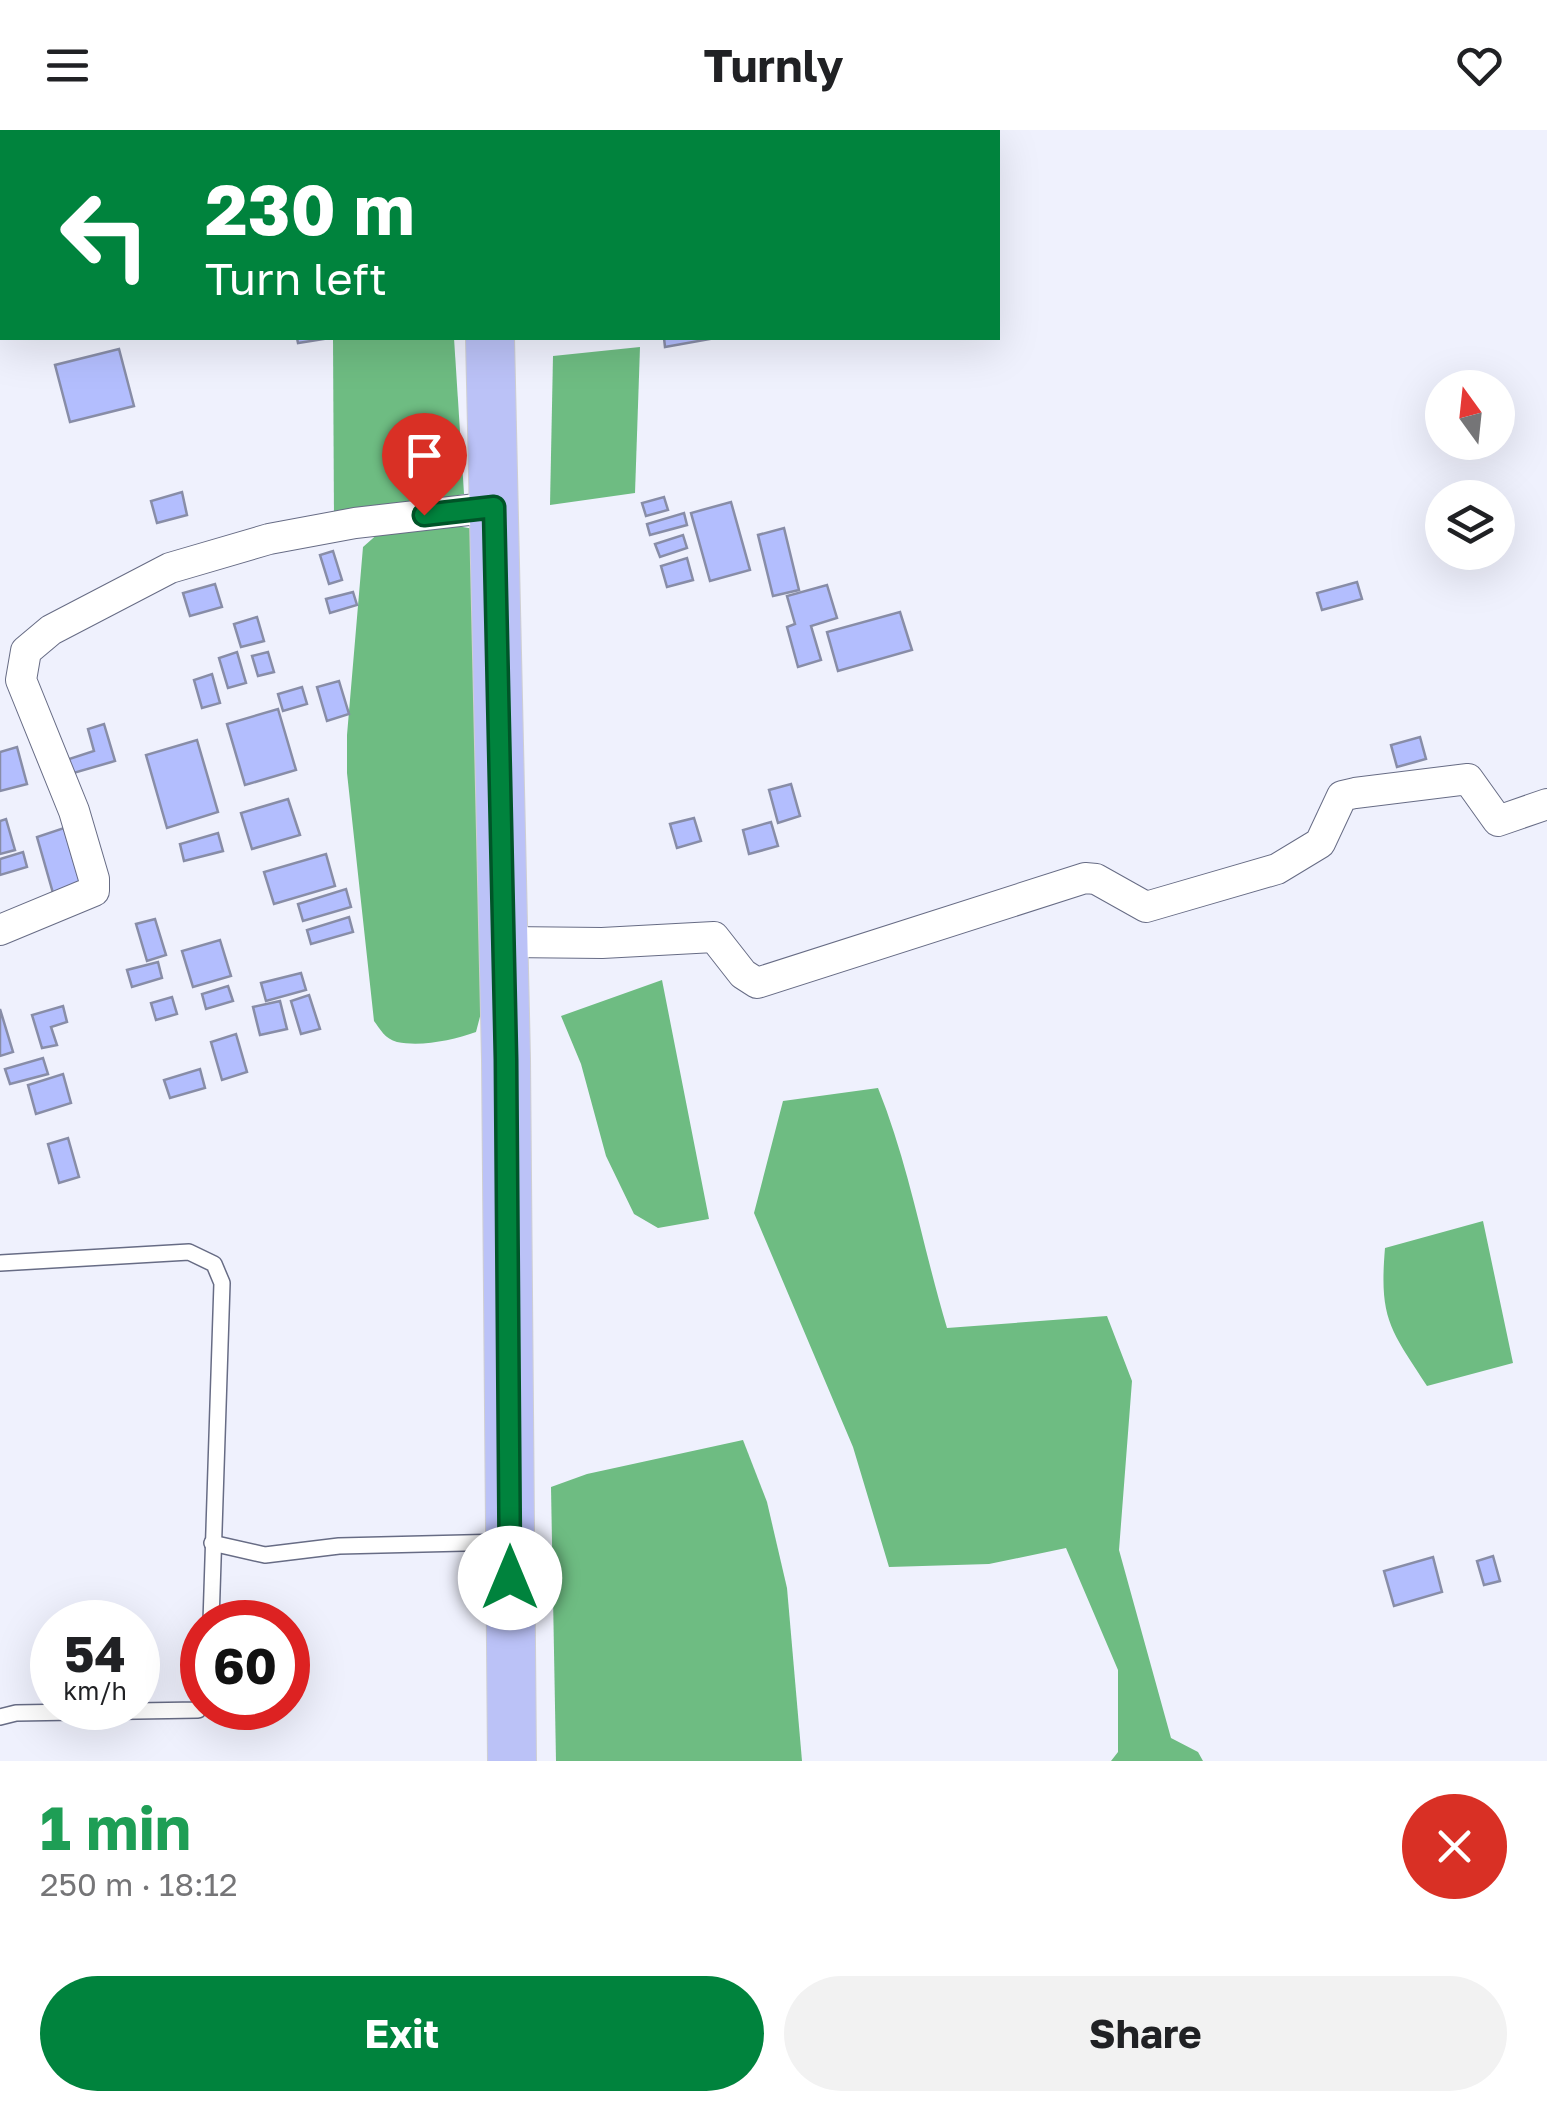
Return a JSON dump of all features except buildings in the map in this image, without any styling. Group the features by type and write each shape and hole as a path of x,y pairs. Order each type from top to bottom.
{"main road":[{"path":"490,340 504,942 512,1761"}],"street":[{"path":"0,930 94,891 74,810 21,680 26,651 51,630 170,568 269,539 355,523 494,507"},
{"path":"504,942 602,943 714,937 743,974 757,983 1086,878 1096,879 1146,907 1277,869 1320,843 1342,796 1354,793 1468,779 1498,821 1547,804"}],"lane":[{"path":"0,1264 189,1252 214,1264 222,1283 211,1600"},
{"path":"212,1543 265,1555 339,1546 510,1542"},
{"path":"0,1717 16,1713 180,1710"}],"shaded area":[{"path":"333,340 454,340 464,494 334,520"},
{"path":"640,347 635,493 550,505 553,356"},
{"path":"446,524 474,529 483,1005 476,1032 417,1044 389,1039 374,1021 347,773 347,735 363,547 380,532"},
{"path":"662,980 709,1219 658,1228 634,1214 606,1156 581,1064 561,1016"},
{"path":"878,1088 907,1177 947,1328 1107,1316 1132,1381 1119,1550 1171,1738 1198,1752 1203,1761 1111,1761 1118,1752 1118,1670 1066,1548 989,1564 889,1567 853,1447 754,1213 783,1101"},
{"path":"1483,1221 1513,1363 1427,1386 1390,1322 1384,1292 1385,1248"},
{"path":"743,1440 767,1502 787,1588 802,1761 556,1761 551,1487 587,1474"}],"route":[{"path":"424,515 494,507 506,1059 510,1578"}]}
